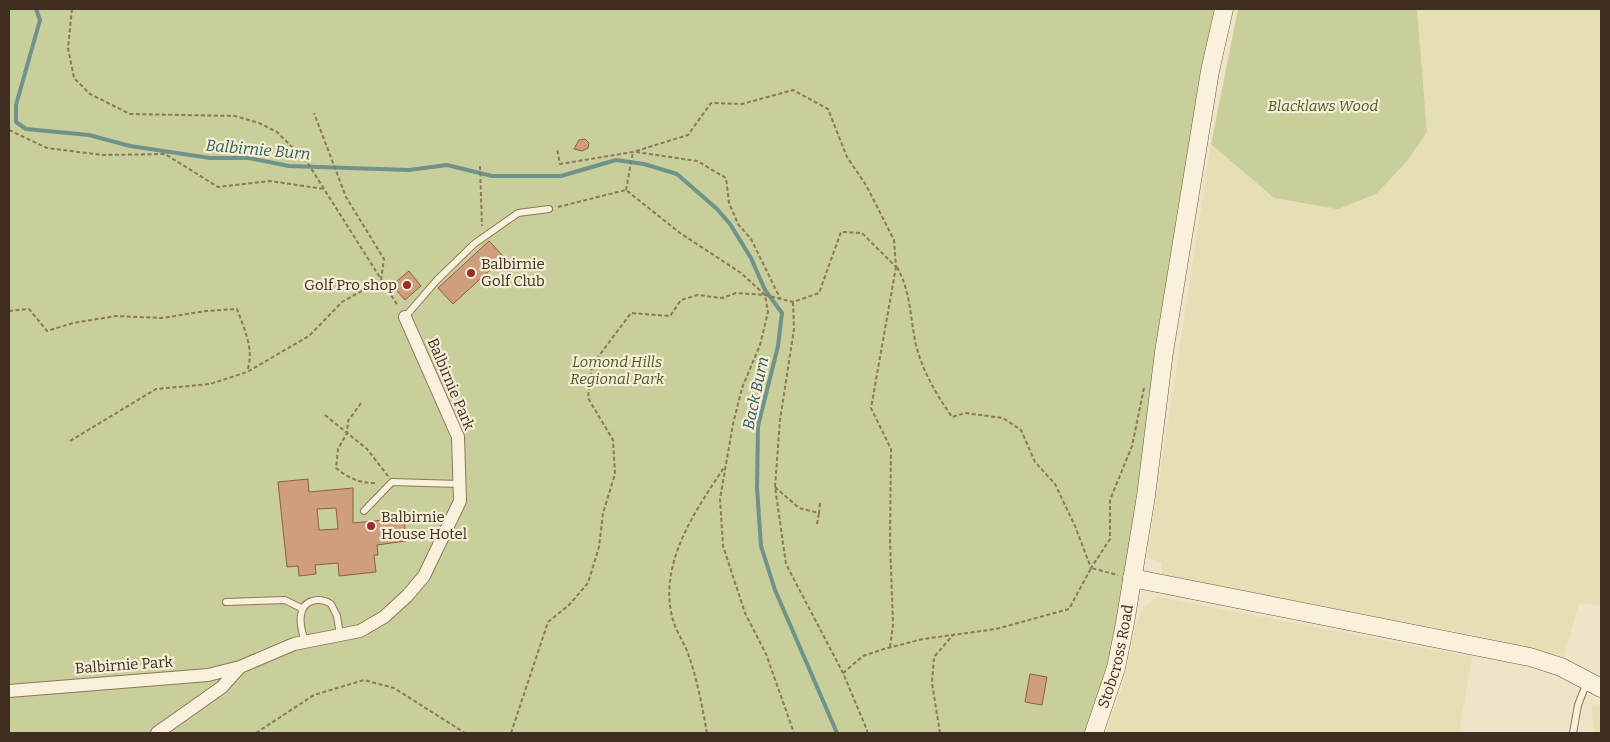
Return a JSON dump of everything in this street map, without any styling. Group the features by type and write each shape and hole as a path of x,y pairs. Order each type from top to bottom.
{"street":[{"name":"Stobcross Road","path":"1094,733 1116,668 1132,578 1164,352 1210,71 1224,9"},
{"name":"Balbirnie Park","path":"9,691 208,675 240,667 294,644 360,631 384,617 424,576 460,501 458,437 405,317"},
{"path":"1132,578 1530,657 1561,667 1594,684"},
{"name":"Balbirnie Park","path":"157,733 222,687 240,667"}],"lane":[{"path":"405,317 436,280 482,238 518,213 549,209"},
{"path":"364,512 392,482 459,484"},
{"path":"226,602 285,600 303,609"},
{"path":"305,643 301,622 303,609 307,604 318,600 331,604 337,616 340,635"},
{"path":"1573,733 1578,705 1594,684"}],"path":[{"path":"72,9 68,48 74,78 90,94 130,114 235,116 260,123 277,132 307,162 314,172 405,317"},
{"path":"558,149 560,164 633,152 688,135 711,103 742,104 793,90 828,109 847,157 866,185 894,240 896,266 871,408 892,449 890,540 893,625 890,647"},
{"path":"314,113 346,197 384,258 381,280"},
{"path":"9,130 47,148 103,155 165,154 218,187 270,181 324,189"},
{"path":"626,190 633,152"},
{"path":"633,152 697,161 726,178 729,203 738,224 751,239 780,298"},
{"path":"480,166 482,238"},
{"path":"549,209 626,190"},
{"path":"626,190 680,233 741,273 764,296 768,312 760,345 742,388 733,424 720,499 723,546 745,613 766,654 794,733"},
{"path":"510,733 548,622 569,605 588,583 599,547 603,513 615,474 613,440 588,398 592,365 631,313 670,316 681,300 698,295 722,298 736,293 780,298 793,302 819,293 841,232 862,233 896,266 905,281 916,345 932,388 952,417 965,413 1003,418 1021,430 1035,462 1055,484 1092,568"},
{"path":"70,440 156,389 210,384 247,372 309,336 342,302 381,280"},
{"path":"793,302 794,329 780,420 775,487 786,564 843,674 868,730 867,733"},
{"path":"9,311 29,309 47,331 73,323 116,316 162,318 206,311 237,309 247,335 250,364 247,372"},
{"path":"843,674 863,656 890,647 922,639 996,629 1069,609 1110,539 1110,500 1132,446 1144,387"},
{"path":"360,403 348,421 347,433 338,449 336,468 347,478 368,484 392,482"},
{"path":"325,415 367,449 392,482"},
{"path":"707,733 702,704 688,653 673,620 668,580 676,553 696,510 726,464"},
{"path":"775,487 799,508 819,513"},
{"path":"817,524 820,503"},
{"path":"1092,568 1132,578"},
{"path":"940,733 932,683 934,656 953,635"},
{"path":"256,733 314,695 364,680 394,688 465,733"}],"shaded area":[{"path":"1417,9 1601,9 1601,606 1579,603 1563,661 1538,650 1473,635 1161,575 1162,562 1147,558 1211,144 1274,198 1427,132"},
{"path":"1158,597 1472,657 1459,733 1105,733 1122,688 1136,625 1144,607"},
{"path":"1592,704 1601,705 1601,733 1593,733"}],"green space":[{"name":"Lomond Hills Regional Park","path":"9,9 1224,9 1116,668 1091,733 9,733"},
{"name":"Blacklaws Wood","path":"1238,9 1417,9 1427,132 1407,161 1376,194 1338,209 1274,198 1211,144"}],"building":[{"path":"585,139 589,143 588,148 582,151 574,149 579,140"},
{"name":"Balbirnie Golf Club","path":"489,241 504,257 453,304 438,288"},
{"name":"Golf Pro shop","path":"409,271 421,286 405,300 392,285"},
{"name":"Balbirnie House Hotel","path":"308,479 309,492 353,488 353,523 404,518 406,541 377,545 378,555 374,555 376,572 339,576 338,563 315,565 316,574 299,576 298,566 287,567 278,482","holes":["336,508 338,529 319,530 317,509"]},
{"path":"1030,674 1047,677 1042,705 1025,702"}],"waterway":[{"name":"Balbirnie Burn","path":"36,9 40,20 16,105 16,122 26,129 89,135 130,146 210,158 249,158 289,166 409,170 447,165 492,176 561,176 616,160 644,164 677,174 717,209 730,224 751,258 765,290 782,313 778,346 758,426 757,488 761,546 775,590 837,733"}],"place":[{"name":"Balbirnie Golf Club","path":"471,273"},
{"name":"Golf Pro shop","path":"407,285"},
{"name":"Balbirnie House Hotel","path":"371,526"}],"water label":[{"name":"Back Burn","path":"755,393"}]}
